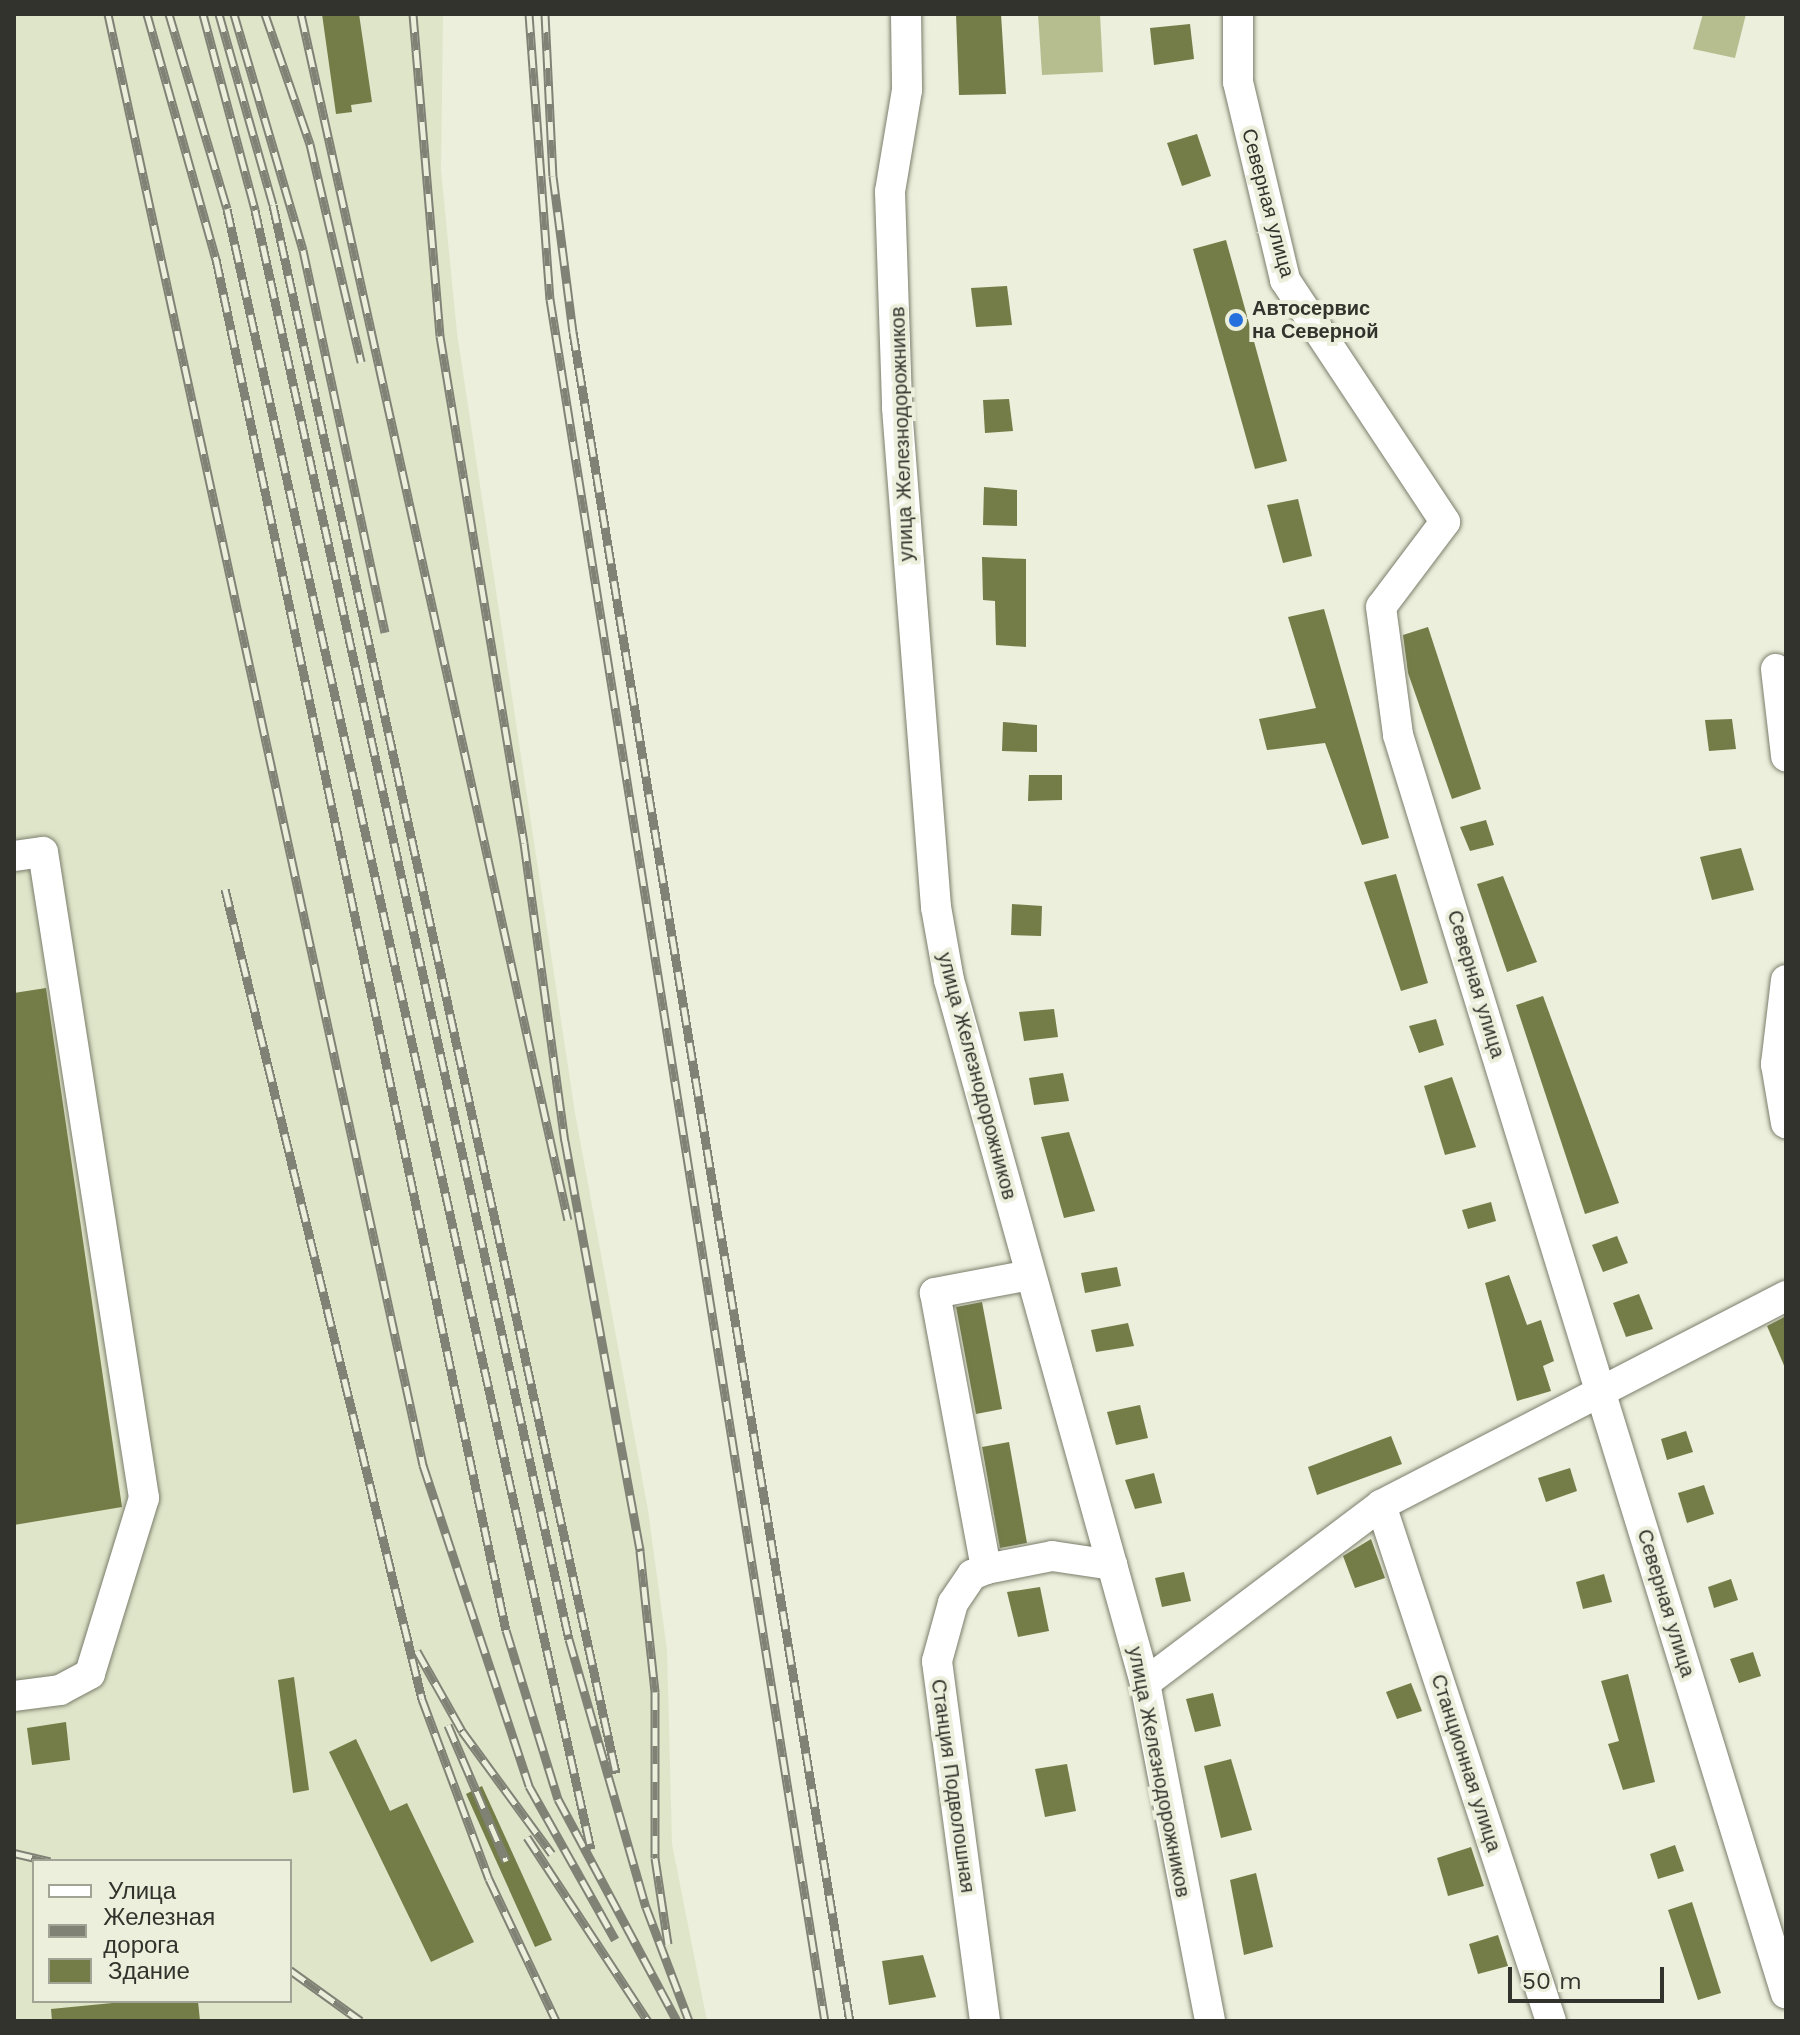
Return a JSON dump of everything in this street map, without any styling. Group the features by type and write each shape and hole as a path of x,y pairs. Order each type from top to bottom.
{"street":[{"name":"улица Железнодорожников","path":"906,14 907,90 890,192 897,408 936,907 949,980 1145,1683 1210,2021"},
{"name":"Северная улица","path":"1238,14 1238,82 1285,280 1445,522 1381,607 1398,735 1786,1994"},
{"path":"1776,669 1786,756"},
{"path":"14,856 43,852 144,1498 90,1674 60,1690 14,1696"},
{"path":"1786,980 1776,1064 1786,1123"},
{"path":"1030,1275 935,1293 986,1569 1052,1556 1112,1565"},
{"path":"1145,1683 1381,1505 1786,1296"},
{"name":"Станционная улица","path":"1381,1505 1551,2021"},
{"name":"Станция Подволошная","path":"985,2021 937,1661 953,1603 972,1575 986,1569"}],"shaded area":[{"path":"14,14 443,14 441,170 457,333 575,1113 648,1510 667,1650 672,1844 707,2021 14,2021"}],"green space":[{"path":"1038,14 1100,14 1103,72 1042,75"},
{"path":"1703,14 1746,14 1735,58 1693,49"}],"building":[{"path":"322,14 359,14 372,102 351,105 352,112 336,114"},
{"path":"956,14 1001,14 1006,94 959,95"},
{"path":"1190,24 1194,59 1154,65 1150,28"},
{"path":"1197,134 1211,176 1182,186 1167,143"},
{"path":"1226,240 1287,461 1255,469 1193,249"},
{"path":"1007,286 1012,325 976,327 971,288"},
{"path":"1009,399 1013,431 985,433 983,400"},
{"path":"984,487 1017,490 1017,526 983,525"},
{"path":"1298,499 1312,556 1283,563 1267,505"},
{"path":"982,557 1026,559 1026,647 996,645 995,601 983,600"},
{"path":"1324,609 1389,838 1362,845 1325,743 1267,750 1259,719 1316,708 1288,617"},
{"path":"1428,627 1481,789 1452,799 1408,673 1403,635"},
{"path":"1732,719 1736,749 1709,751 1705,720"},
{"path":"1003,722 1037,725 1037,752 1002,751"},
{"path":"1029,775 1062,775 1062,800 1028,801"},
{"path":"1486,820 1494,845 1470,851 1460,827"},
{"path":"1741,848 1754,890 1712,900 1700,857"},
{"path":"1396,874 1428,983 1401,991 1364,882"},
{"path":"1503,876 1537,962 1507,972 1477,884"},
{"path":"1012,904 1042,906 1041,936 1011,935"},
{"path":"46,988 122,1507 14,1525 14,993"},
{"path":"1543,996 1619,1203 1585,1214 1516,1005"},
{"path":"1054,1009 1058,1037 1024,1041 1019,1012"},
{"path":"1436,1019 1444,1045 1419,1053 1409,1026"},
{"path":"1063,1073 1069,1101 1034,1105 1029,1078"},
{"path":"1452,1077 1476,1147 1445,1155 1424,1086"},
{"path":"1069,1132 1095,1211 1064,1218 1041,1137"},
{"path":"1491,1202 1496,1221 1468,1229 1462,1210"},
{"path":"1617,1236 1628,1263 1603,1272 1592,1245"},
{"path":"1117,1267 1121,1286 1085,1293 1081,1273"},
{"path":"1509,1275 1527,1325 1541,1320 1554,1361 1543,1366 1551,1391 1517,1401 1485,1283"},
{"path":"1639,1294 1653,1329 1626,1337 1613,1303"},
{"path":"982,1302 1002,1409 976,1414 956,1307"},
{"path":"1786,1316 1786,1370 1767,1326"},
{"path":"1128,1323 1134,1346 1096,1352 1091,1330"},
{"path":"1140,1405 1148,1438 1116,1445 1107,1412"},
{"path":"1686,1431 1693,1452 1667,1460 1661,1439"},
{"path":"1391,1436 1402,1464 1317,1495 1308,1467"},
{"path":"1009,1442 1027,1543 1000,1548 982,1447"},
{"path":"1570,1468 1577,1491 1546,1502 1538,1478"},
{"path":"1154,1473 1162,1503 1135,1509 1125,1480"},
{"path":"1704,1485 1714,1514 1687,1523 1678,1493"},
{"path":"1371,1539 1385,1578 1355,1588 1343,1556"},
{"path":"1184,1572 1191,1601 1162,1607 1155,1578"},
{"path":"1604,1574 1612,1602 1583,1609 1576,1582"},
{"path":"1731,1579 1738,1600 1714,1608 1708,1587"},
{"path":"1040,1587 1049,1631 1018,1637 1007,1592"},
{"path":"1753,1652 1761,1676 1739,1683 1730,1659"},
{"path":"1628,1674 1655,1782 1623,1790 1608,1744 1619,1741 1601,1681"},
{"path":"294,1677 309,1790 293,1793 278,1680"},
{"path":"1411,1683 1422,1711 1397,1719 1386,1692"},
{"path":"1213,1693 1221,1726 1195,1732 1186,1699"},
{"path":"66,1722 70,1760 32,1765 27,1728"},
{"path":"356,1739 390,1811 407,1803 474,1942 431,1962 329,1752"},
{"path":"1231,1759 1252,1830 1221,1838 1204,1766"},
{"path":"1067,1764 1076,1811 1045,1817 1035,1769"},
{"path":"482,1786 552,1940 535,1947 466,1794"},
{"path":"1675,1845 1684,1871 1658,1879 1650,1854"},
{"path":"1471,1847 1484,1886 1448,1896 1437,1858"},
{"path":"1256,1873 1273,1947 1244,1955 1230,1880"},
{"path":"1692,1902 1721,1993 1698,2000 1668,1910"},
{"path":"1498,1935 1508,1966 1478,1974 1469,1944"},
{"path":"923,1955 936,1997 889,2005 882,1961"},
{"path":"112,2003 198,2003 200,2021 52,2021 51,2009"}],"railway":[{"path":"108,14 423,1465 529,1786 615,1939"},
{"path":"147,14 216,259 506,1630 558,1799 677,2021"},
{"path":"169,14 227,209 591,1849"},
{"path":"203,14 255,210 569,1639 646,1907 689,2021"},
{"path":"219,14 273,205 616,1773"},
{"path":"234,14 303,250 385,632"},
{"path":"265,14 310,144 361,362"},
{"path":"301,14 568,1220"},
{"path":"413,14 440,336 524,843 565,1141 640,1551 655,1692 655,1858 668,1944"},
{"path":"529,14 550,299 825,2021"},
{"path":"545,14 553,176 573,332 850,2021"},
{"path":"225,889 422,1699 489,1879 556,2021"},
{"path":"417,1651 462,1731 552,1854"},
{"path":"448,1725 506,1861"},
{"path":"527,1837 648,2021"},
{"path":"14,1853 41,1859"},
{"path":"292,1971 361,2021"}],"place":[{"name":"Автосервис на Северной","path":"1236,320"}]}
